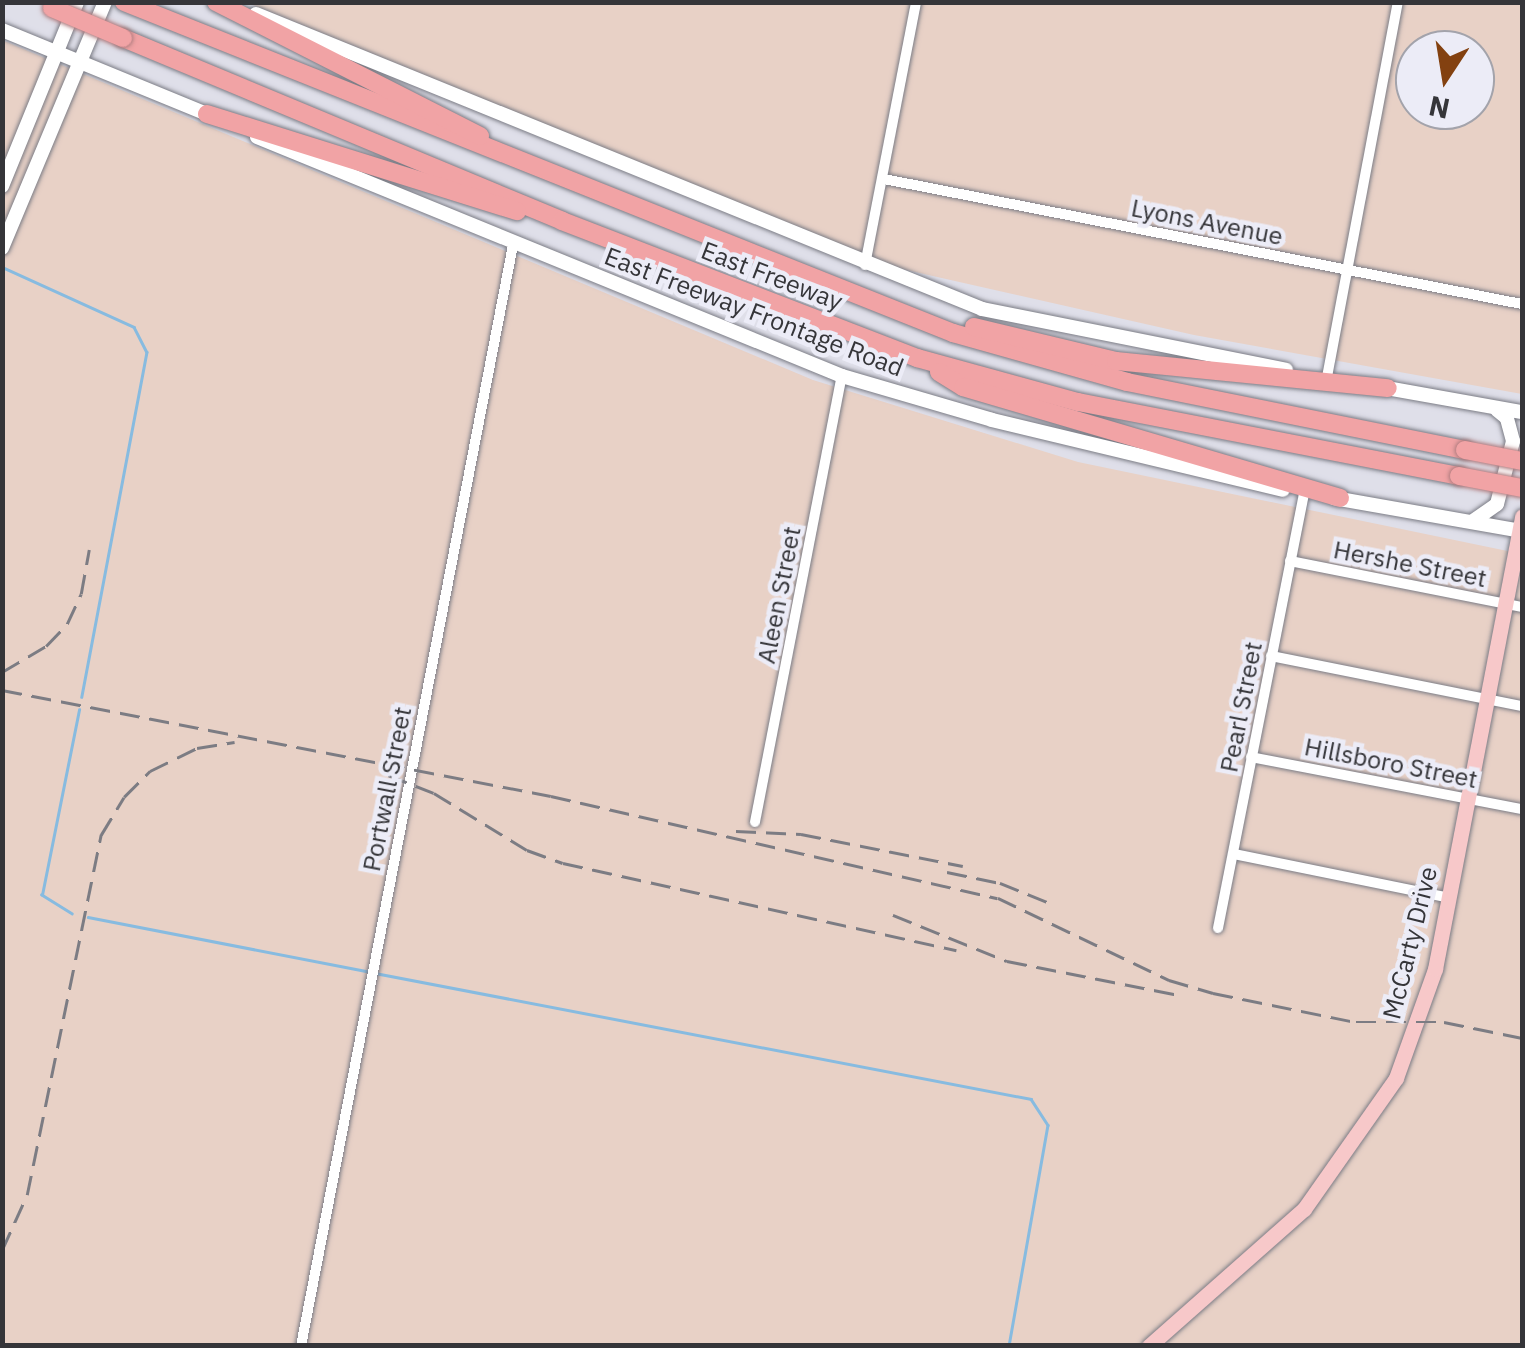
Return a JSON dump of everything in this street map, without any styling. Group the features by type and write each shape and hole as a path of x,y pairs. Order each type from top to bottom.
{"highway":[{"path":"216,2 358,69 556,176"},
{"name":"East Freeway","path":"130,5 864,300 1068,368 1522,461"},
{"name":"East Freeway","path":"45,6 562,221 918,358 1078,402 1522,488"},
{"path":"208,114 460,198 562,221"},
{"path":"864,300 1116,361 1388,388"},
{"path":"918,358 963,387 1340,498"}],"main road":[{"path":"23,199 2,187 77,2"},
{"path":"2,248 105,2"},
{"path":"226,2 865,266 1018,320 1522,412"},
{"name":"East Freeway Frontage Road","path":"2,30 842,376 992,420 1304,494 1472,522 1522,526"},
{"path":"1472,522 1498,504 1513,442 1507,418 1488,405"},
{"name":"McCarty Drive","path":"1149,1346 1288,1226 1354,1144 1396,1078 1418,1021 1450,898 1522,526"}],"street":[{"path":"865,266 916,2"},
{"path":"1328,377 1398,2"},
{"name":"Lyons Avenue","path":"884,179 1522,304"},
{"name":"Portwall Street","path":"301,1346 514,240"},
{"name":"Aleen Street","path":"756,822 842,376"},
{"name":"Pearl Street","path":"1218,928 1304,494"},
{"name":"Hershe Street","path":"1290,560 1522,607"},
{"path":"1271,656 1522,706"},
{"name":"Hillsboro Street","path":"1251,758 1522,808"},
{"path":"1234,854 1450,898"}],"shaded area":[{"path":"248,3 1522,3 1522,394 1194,335 893,267"},
{"path":"2,40 813,380 1078,462 1522,554 1522,1345 3,1345"}],"waterway":[{"path":"2,267 134,327 147,352 82,697"},
{"path":"72,914 42,895 79,710"},
{"path":"88,917 367,971"},
{"path":"375,973 1031,1099 1048,1125 1009,1346"}],"railway":[{"path":"2,672 46,646 67,624 81,594 89,550"},
{"path":"2,690 551,796 998,898 1169,980 1213,993 1356,1022 1444,1022 1522,1038"},
{"path":"2,1250 27,1195 101,835 124,797 150,771 197,748 235,742"},
{"path":"388,775 434,793 527,850 563,863 956,950"},
{"path":"736,831 801,834 963,866"},
{"path":"947,872 1000,883 1052,904"},
{"path":"893,915 1007,961 1183,996"}]}
